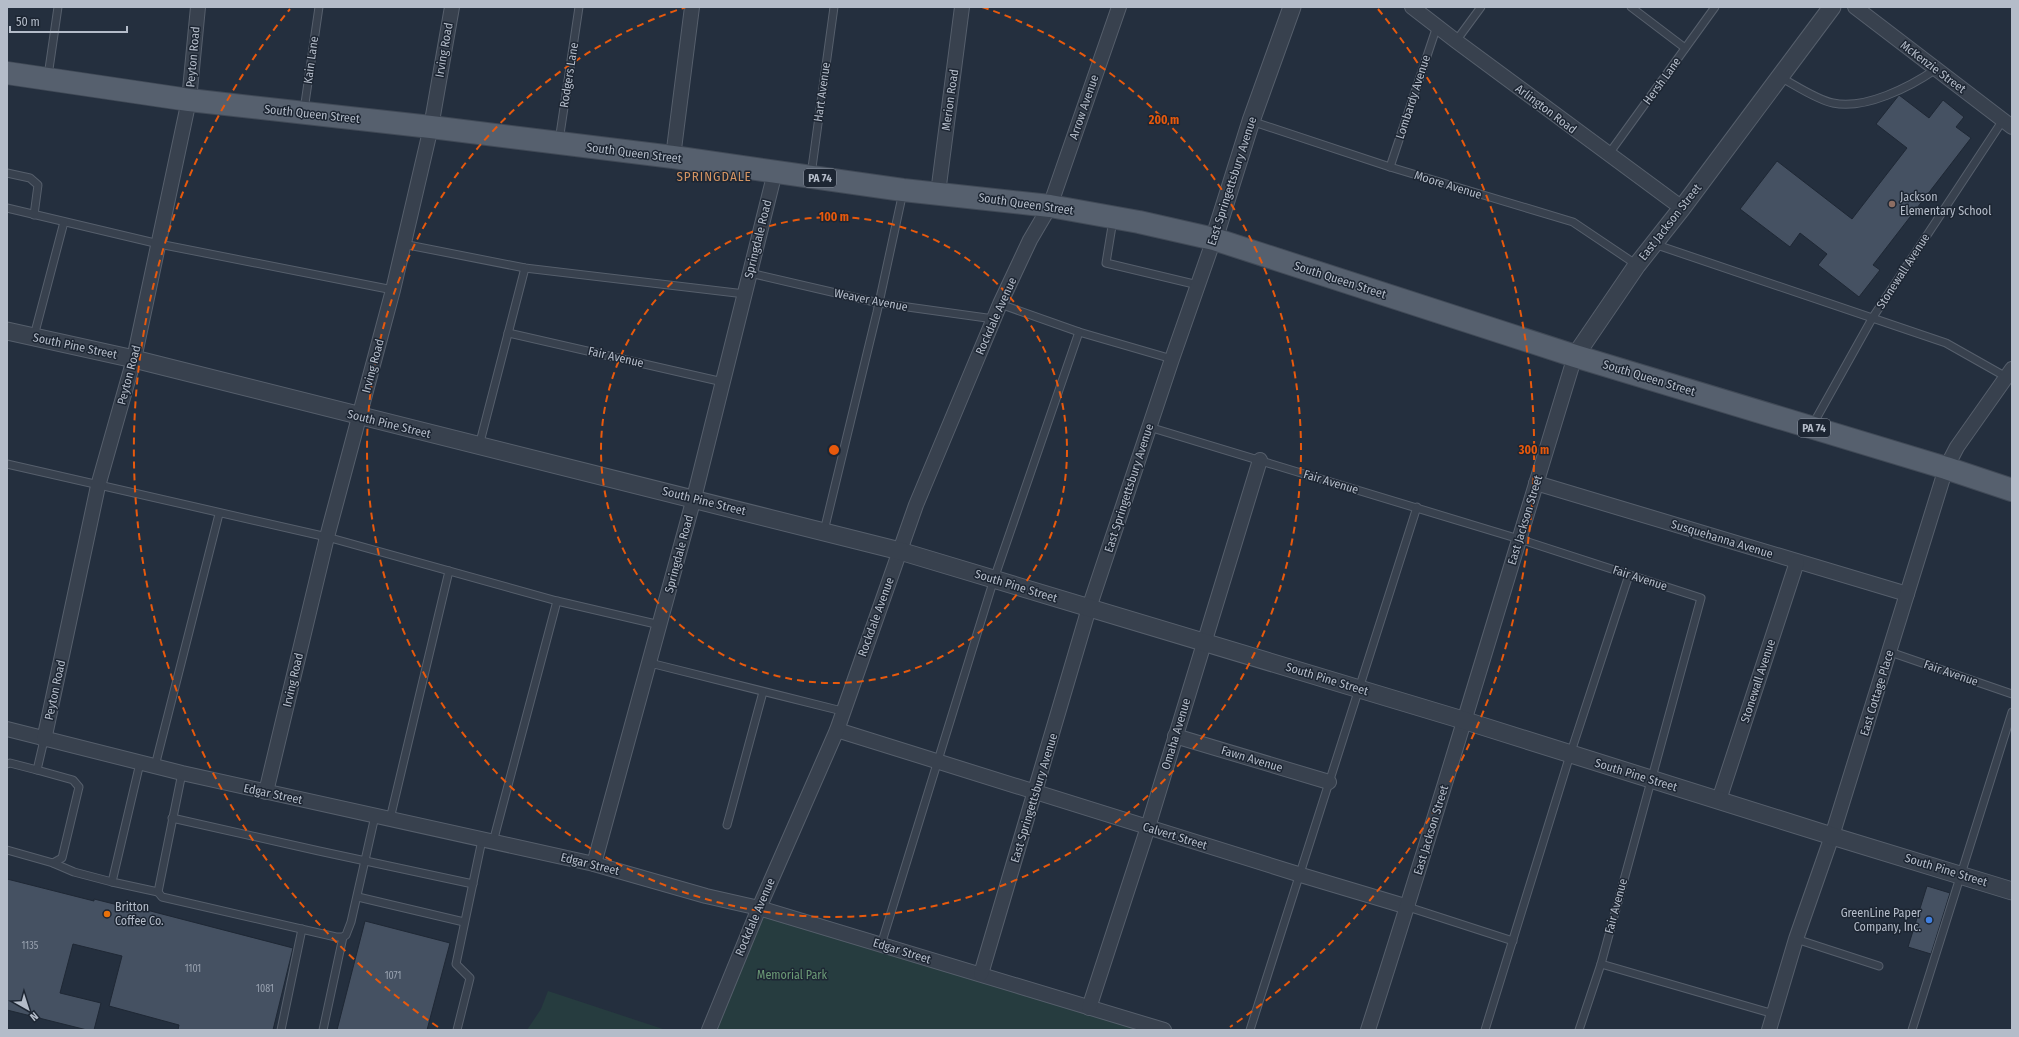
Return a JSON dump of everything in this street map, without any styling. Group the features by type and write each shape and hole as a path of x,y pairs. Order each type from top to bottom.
{"main road":[{"name":"South Queen Street","path":"7,73 189,100 431,127 673,157 903,190 1050,206 1114,217 1214,240 1575,356 1946,468 2012,490"}],"street":[{"name":"Peyton Road","path":"44,740 98,486 134,359 159,244 189,100 198,7"},
{"name":"Irving Road","path":"266,792 326,537 393,290 402,244 431,127 452,7"},
{"path":"673,157 692,7"},
{"name":"Merion Road","path":"938,193 962,7"},
{"name":"Arrow Avenue","path":"1050,206 1119,7"},
{"name":"East Springettsbury Avenue","path":"981,974 1036,792 1089,608 1172,359 1214,240 1251,122 1292,7"},
{"name":"Arlington Road","path":"1412,7 1608,155 1682,208"},
{"name":"East Jackson Street","path":"1368,1030 1466,721 1519,539 1575,356 1637,265 1682,208 1832,7"},
{"name":"McKenzie Street","path":"1855,7 2008,123"},
{"name":"Springdale Road","path":"594,864 694,498 775,172"},
{"name":"Rockdale Avenue","path":"709,1030 758,908 837,730 842,711 916,505 1000,304 1030,240 1050,206"},
{"name":"South Pine Street","path":"7,331 134,359 359,417 694,498 900,551 1466,721 1570,755 2012,891"},
{"name":"East Cottage Place","path":"1769,1030 1796,939 1832,836 1890,652 1946,468 1958,447 2010,375"},
{"name":"Omaha Avenue","path":"1089,1008 1148,827 1260,460"},
{"name":"Susquehanna Avenue","path":"1536,483 1908,594"},
{"name":"Stonewall Avenue","path":"1719,800 1797,562"},
{"name":"Edgar Street","path":"7,729 44,740 182,773 594,864 706,896 758,908 1164,1030"},
{"name":"Calvert Street","path":"837,730 1408,907"},
{"name":"Fawn Avenue","path":"1176,736 1329,782"}],"lane":[{"path":"48,79 58,7"},
{"name":"Kain Lane","path":"304,114 319,7"},
{"name":"Rodgers Lane","path":"558,143 579,7"},
{"name":"Hart Avenue","path":"811,177 834,7"},
{"path":"1456,41 1481,7"},
{"path":"1631,7 1686,48"},
{"name":"Hersh Lane","path":"1608,155 1716,7"},
{"name":"Lombardy Avenue","path":"1390,167 1437,26"},
{"path":"1780,77 1831,103 1850,106 1871,101 1922,79 1936,69"},
{"name":"Moore Avenue","path":"1251,122 1390,167 1573,222 1637,265"},
{"name":"Stonewall Avenue","path":"1811,427 1873,317 2008,123"},
{"path":"7,172 30,178 38,185 34,215"},
{"path":"824,531 879,303 903,190"},
{"path":"7,208 159,244 393,290"},
{"path":"1114,217 1106,263 1198,285"},
{"path":"34,337 64,222"},
{"path":"402,244 525,268 745,294"},
{"path":"1654,244 1946,343 2010,375"},
{"path":"479,446 525,268"},
{"name":"Weaver Avenue","path":"750,273 879,303 994,319"},
{"path":"1000,304 1079,332 1172,359"},
{"path":"881,944 994,579 1079,332"},
{"name":"Fair Avenue","path":"508,333 723,382"},
{"name":"Fair Avenue","path":"1149,427 1417,507 1701,598 1601,964 1579,1030"},
{"path":"7,464 219,514 326,537 558,601 660,625"},
{"path":"1250,1030 1301,875 1329,782 1417,507"},
{"path":"155,766 219,514"},
{"path":"390,819 449,572"},
{"path":"1485,1030 1570,755 1629,575"},
{"path":"457,1030 470,978 456,964 464,922 473,884 488,841 558,601"},
{"name":"Fair Avenue","path":"1890,652 2012,694"},
{"path":"650,663 842,711"},
{"path":"727,825 763,692"},
{"path":"1912,1030 2012,712"},
{"path":"38,770 44,740"},
{"path":"7,764 10,763 73,780 79,787 62,858 53,863"},
{"path":"112,882 140,763"},
{"path":"158,892 182,773"},
{"path":"323,1030 343,937 349,930 358,897 375,816"},
{"path":"172,818 319,852 365,860 473,884"},
{"path":"7,850 53,863 74,872 158,892 162,897 168,899 343,937"},
{"path":"358,897 464,922"},
{"name":"Calvert Street","path":"1408,907 1513,941"},
{"path":"281,1030 302,929"},
{"path":"1796,939 1879,966"},
{"path":"1601,964 1774,1014"}],"green space":[{"name":"Memorial Park","path":"759,908 1164,1030 709,1030"},
{"path":"548,991 666,1030 527,1030 541,1009"}],"building":[{"path":"1899,95 1929,118 1943,100 1964,117 1956,127 1971,138 1873,265 1880,270 1859,297 1818,265 1827,254 1800,233 1790,247 1740,209 1777,161 1852,219 1907,148 1876,124"},
{"path":"7,879 94,901 94,899 134,909 135,907 293,948 273,1030 178,1030 179,1025 109,1006 122,956 73,944 60,993 101,1003 94,1030 87,1030 7,1010"},
{"name":"GreenLine Paper Company, Inc.","path":"1927,886 1950,893 1931,954 1908,947"},
{"path":"365,921 450,943 427,1030 337,1030"}],"place":[{"name":"Jackson Elementary School","path":"1892,204"},
{"name":"Britton Coffee Co.","path":"107,914"},
{"name":"GreenLine Paper Company, Inc.","path":"1929,920"}],"district":[{"name":"SPRINGDALE","path":"714,176"}]}
